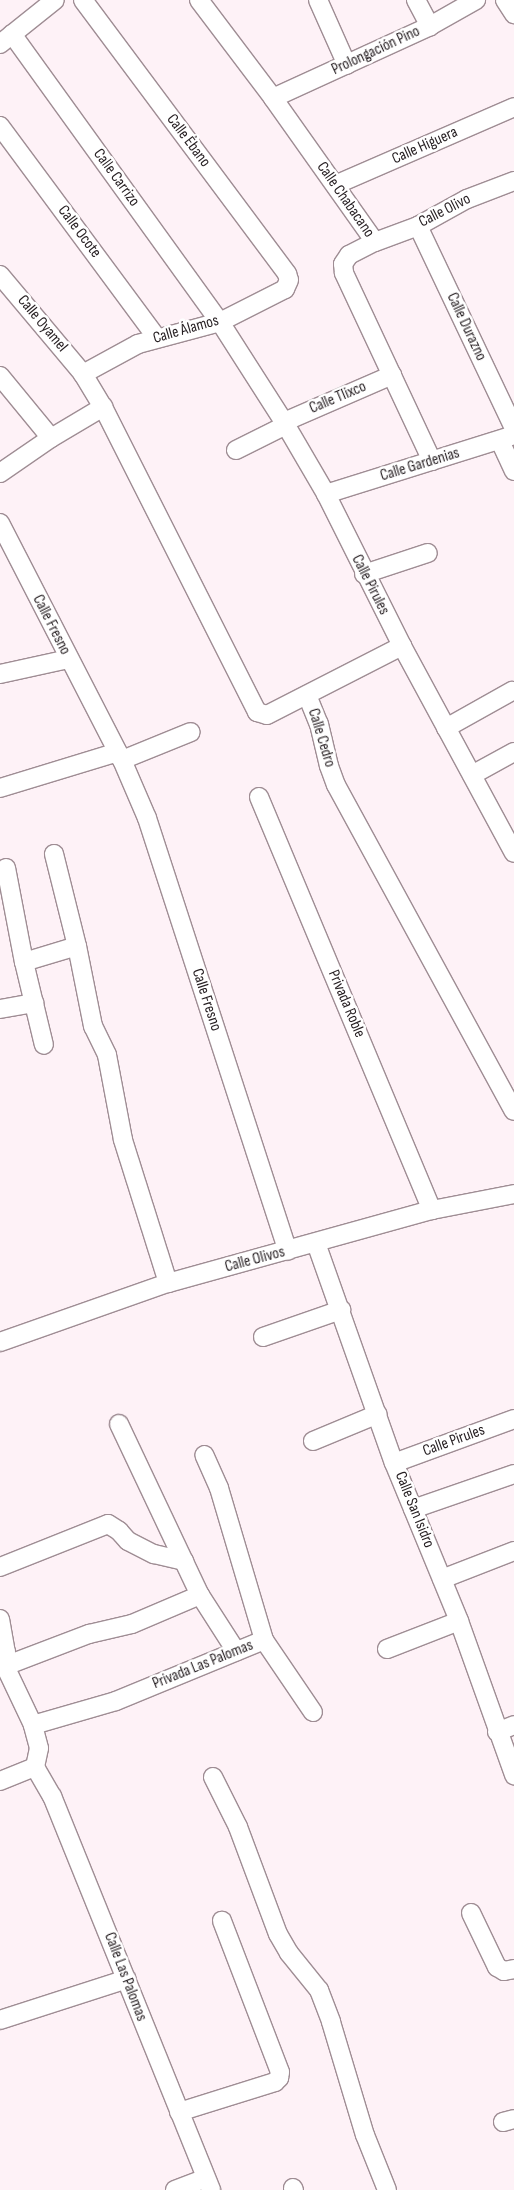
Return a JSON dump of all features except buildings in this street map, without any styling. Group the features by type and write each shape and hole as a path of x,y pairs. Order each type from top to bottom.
{"street":[{"path":"6,39 32,7 55,0"},
{"name":"Calle Ébano","path":"83,0 287,274 289,285"},
{"name":"Calle Chabacano","path":"199,0 273,98 375,242 349,255 343,264 343,269 432,461"},
{"path":"318,0 347,65"},
{"path":"416,0 430,26"},
{"name":"Prolongación Pino","path":"273,98 430,26 476,0"},
{"path":"505,0 514,14"},
{"name":"Calle Carrizo","path":"6,39 220,322"},
{"name":"Calle Higuera","path":"335,185 514,106"},
{"name":"Calle Ocote","path":"0,126 157,338"},
{"name":"Calle Olivo","path":"375,242 418,226 467,199 514,181"},
{"name":"Calle Durazno","path":"418,226 514,428"},
{"name":"Calle Oyamel","path":"0,274 83,374"},
{"name":"Calle Álamos","path":"83,374 138,344 220,322 285,289 289,285"},
{"name":"Calle Pirules","path":"220,322 285,423 326,494 364,574 513,849"},
{"name":"Calle Cedro","path":"83,374 103,407 257,712 267,715 307,695 320,724 329,766 336,786 514,1112"},
{"name":"Calle Tlixco","path":"236,450 285,423 392,375"},
{"path":"0,376 50,438"},
{"path":"0,473 50,438 103,407"},
{"path":"507,438 514,471"},
{"name":"Calle Gardenias","path":"326,494 507,438"},
{"name":"Calle Fresno","path":"0,523 68,659 120,756 147,818 288,1251"},
{"path":"364,574 428,553"},
{"path":"307,695 402,646"},
{"path":"0,674 68,659"},
{"path":"446,728 512,691"},
{"path":"0,788 120,756 191,732"},
{"path":"472,775 514,752"},
{"name":"Privada Roble","path":"259,797 432,1210"},
{"path":"54,854 77,946 93,1026 107,1055 123,1140 168,1283"},
{"path":"6,868 24,962 44,1045"},
{"path":"24,962 77,946"},
{"path":"0,1009 34,1003"},
{"name":"Calle Olivos","path":"0,1342 168,1283 432,1210 514,1194"},
{"name":"Calle San Isidro","path":"316,1243 394,1463 459,1621 514,1776"},
{"path":"264,1337 340,1310"},
{"path":"313,1441 378,1414"},
{"name":"Calle Pirules","path":"394,1463 514,1419"},
{"path":"119,1424 200,1594 236,1651"},
{"name":"Privada Las Palomas","path":"34,1724 116,1701 264,1640 219,1488 204,1455"},
{"path":"413,1509 514,1474"},
{"path":"0,1567 108,1524 128,1541 154,1554 184,1561"},
{"path":"442,1579 514,1551"},
{"path":"4,1657 132,1624 200,1594"},
{"path":"386,1649 459,1621"},
{"path":"0,1781 34,1767 39,1748 34,1724 4,1657 1,1625"},
{"path":"264,1640 313,1712"},
{"path":"497,1732 514,1725"},
{"name":"Calle Las Palomas","path":"34,1767 52,1796 127,1979 142,2023 209,2184"},
{"path":"213,1777 238,1827 278,1934 289,1953 319,1990 331,2022 365,2135 387,2190"},
{"path":"471,1913 497,1967 504,1971 514,1969"},
{"path":"179,2112 275,2082 279,2078 280,2072 222,1921"},
{"path":"0,2020 127,1979"},
{"path":"175,2190 209,2184"}]}
